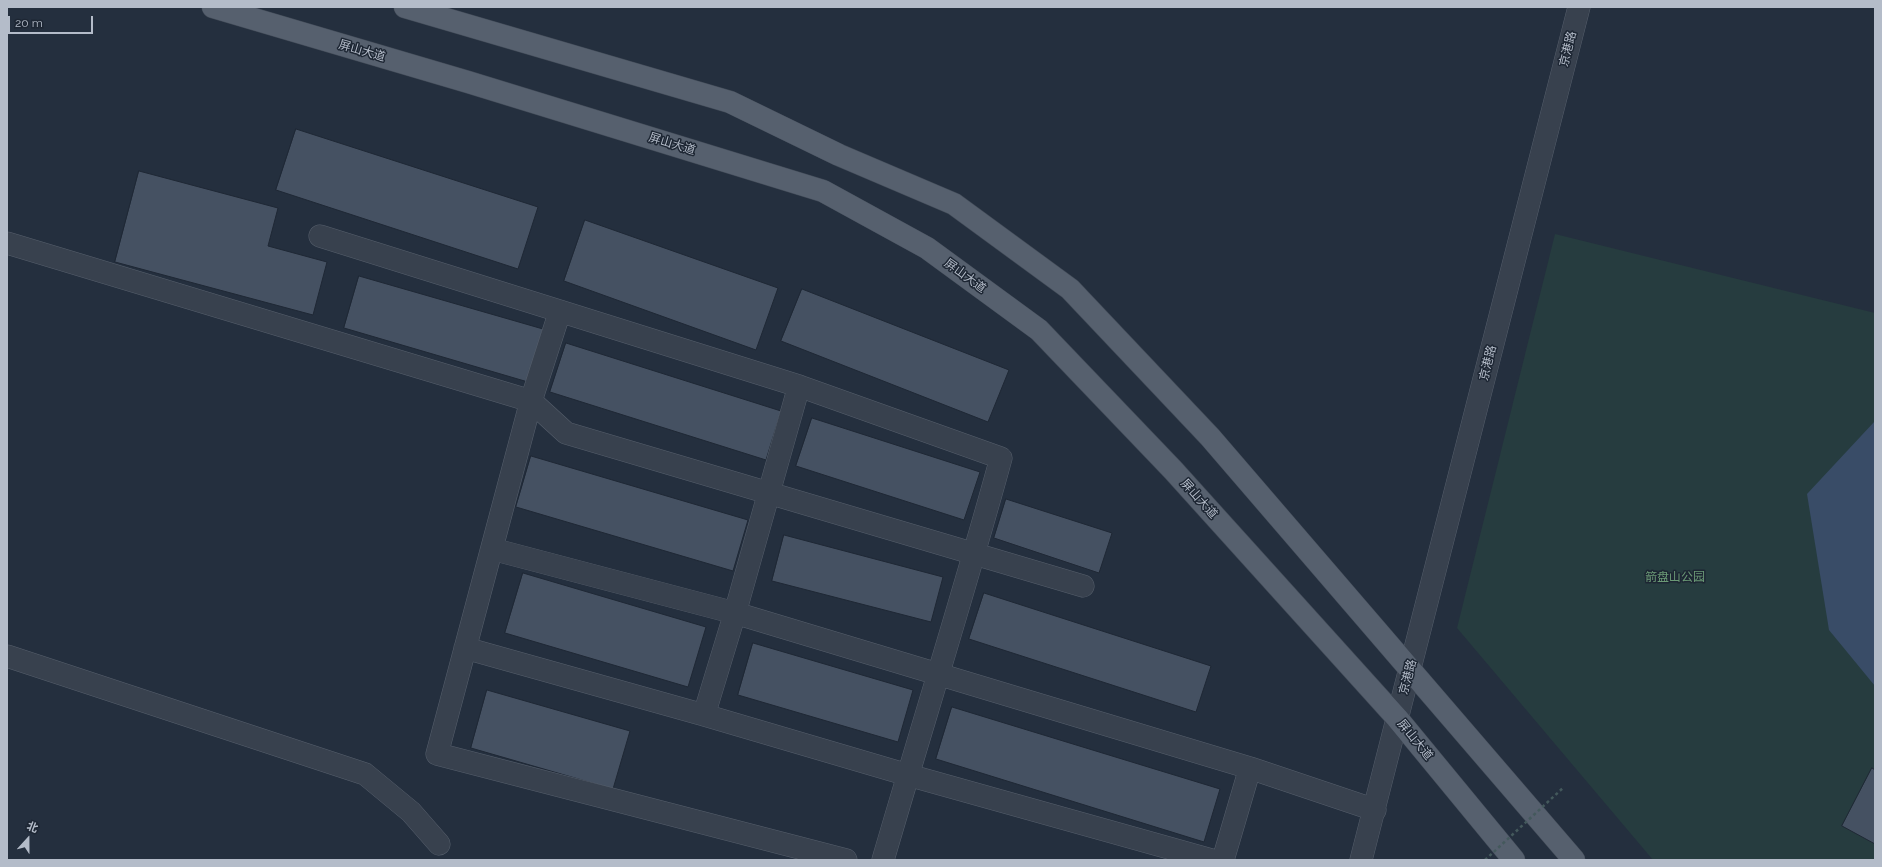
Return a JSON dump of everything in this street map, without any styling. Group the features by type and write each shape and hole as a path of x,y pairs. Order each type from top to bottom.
{"main road":[{"name":"屏山大道","path":"213,7 468,82 823,192 927,248 1039,330 1173,470 1397,718 1514,860"},
{"path":"405,7 730,102 839,155 954,204 1070,289 1210,437 1574,860"}],"street":[{"name":"京港路","path":"1360,860 1579,7"},
{"path":"320,236 799,386 1001,458 883,860"},
{"path":"7,243 531,401 566,433 1084,586"},
{"path":"560,311 531,401 437,754 846,860"},
{"path":"704,715 736,613 799,386"},
{"path":"492,549 736,613 1250,768 1374,810"},
{"path":"465,648 704,715 908,775 1212,860"},
{"path":"7,656 365,774 411,812 439,844"},
{"path":"1223,860 1250,768"}],"path":[{"path":"1485,860 1564,788"}],"green space":[{"name":"箭盘山公园","path":"1555,234 1875,313 1875,860 1653,860 1457,628"}],"water":[{"path":"1875,421 1875,686 1829,630 1807,494"}],"building":[{"path":"296,129 538,207 518,269 276,190"},
{"path":"139,171 278,208 268,246 327,262 313,315 115,262"},
{"path":"585,220 778,288 756,350 564,281"},
{"path":"359,276 543,329 528,382 344,328"},
{"path":"802,289 1009,370 988,422 781,341"},
{"path":"566,343 781,411 766,460 550,392"},
{"path":"812,418 980,472 964,520 796,466"},
{"path":"531,456 748,520 733,571 516,507"},
{"path":"1006,499 1112,533 1099,573 994,538"},
{"path":"784,535 943,577 931,622 772,581"},
{"path":"523,573 706,627 688,687 505,633"},
{"path":"984,593 1211,666 1196,712 969,639"},
{"path":"753,643 913,690 898,742 738,695"},
{"path":"487,690 630,731 613,789 471,748"},
{"path":"952,707 1220,789 1204,842 936,759"},
{"path":"1872,768 1875,770 1875,844 1842,826"}]}
